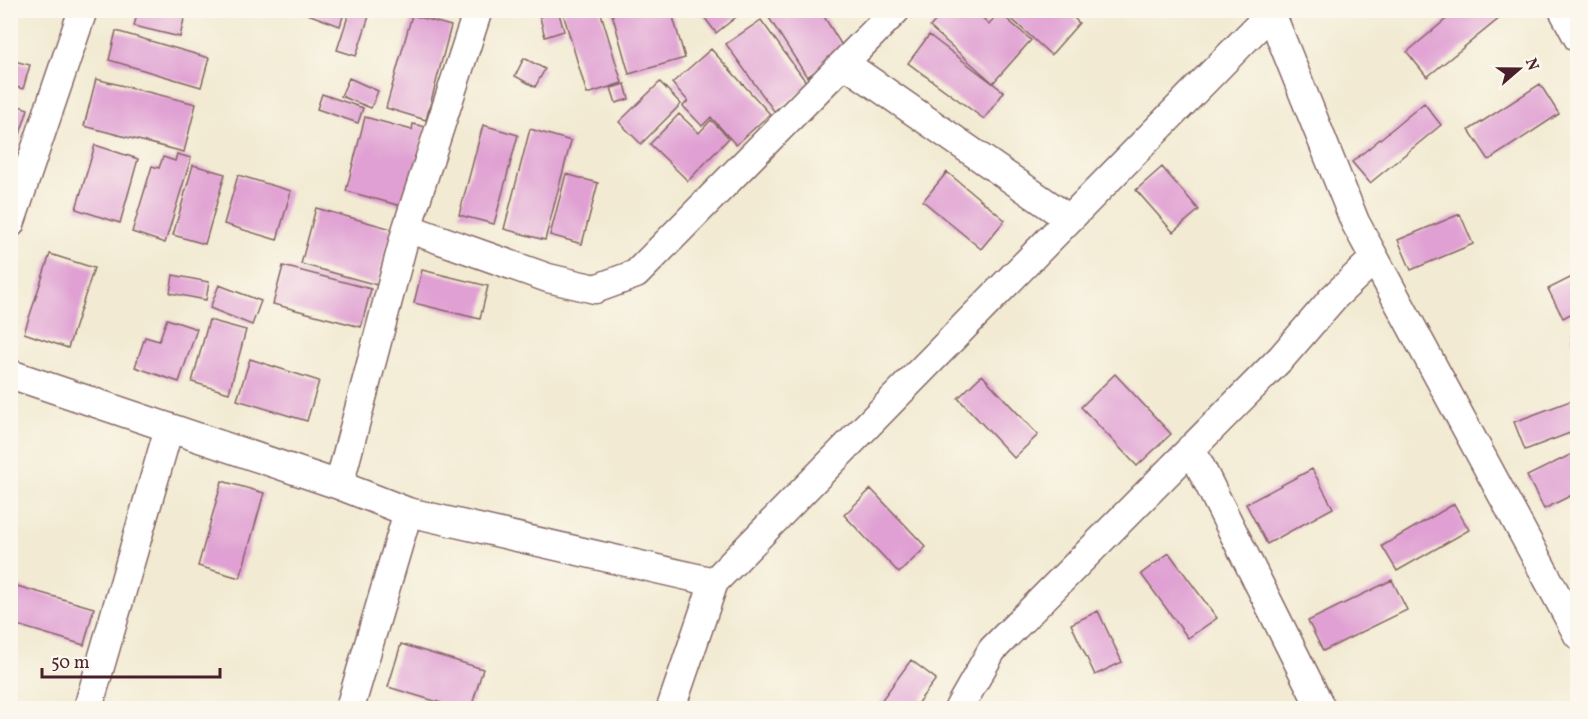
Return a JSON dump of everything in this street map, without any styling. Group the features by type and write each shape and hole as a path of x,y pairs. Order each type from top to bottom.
{"street":[{"path":"10,224 83,10"},
{"path":"339,485 407,228 478,10"},
{"path":"407,228 548,278 595,289 636,274 896,10"},
{"path":"1563,10 1578,38"},
{"path":"671,708 714,582 1272,12 1355,222 1578,635"},
{"path":"844,63 1069,219"},
{"path":"959,708 992,650 1282,357 1333,298 1374,258"},
{"path":"10,374 339,485 408,512 714,582"},
{"path":"88,708 169,428"},
{"path":"1191,448 1321,708"},
{"path":"350,708 408,512"}],"building":[{"path":"138,10 186,10 180,37 134,26"},
{"path":"297,10 345,10 340,26"},
{"path":"350,10 371,10 356,56 337,50"},
{"path":"538,10 558,10 564,31 545,37"},
{"path":"562,10 600,10 622,83 587,94"},
{"path":"611,10 671,10 685,58 629,74"},
{"path":"699,10 745,10 716,33"},
{"path":"764,10 820,10 846,52 807,77"},
{"path":"945,10 974,10 989,24 999,12 1031,40 993,83 930,27"},
{"path":"1002,10 1054,10 1057,13 1059,10 1066,10 1079,23 1051,55"},
{"path":"1457,10 1496,10 1501,17 1427,77 1407,52"},
{"path":"412,15 451,26 426,120 386,108"},
{"path":"761,20 809,86 774,111 726,44"},
{"path":"116,31 209,58 201,87 109,60"},
{"path":"929,35 1004,92 984,119 908,63"},
{"path":"711,49 770,114 736,145 711,117 702,126 683,106 688,101 672,83"},
{"path":"524,58 545,69 535,87 515,76"},
{"path":"10,60 30,65 23,89 10,85"},
{"path":"349,78 378,91 371,108 341,96"},
{"path":"96,79 196,104 184,152 84,126"},
{"path":"660,82 681,104 641,144 619,122"},
{"path":"625,84 629,99 616,103 611,88"},
{"path":"1540,84 1559,114 1489,160 1469,130"},
{"path":"322,94 363,108 358,123 317,109"},
{"path":"10,103 28,109 11,163 10,163"},
{"path":"1424,103 1441,125 1370,183 1352,162"},
{"path":"679,114 699,133 711,120 729,138 688,181 650,144"},
{"path":"365,117 412,130 413,124 426,127 405,207 346,191"},
{"path":"483,125 518,135 494,224 459,215"},
{"path":"530,129 571,141 545,240 504,229"},
{"path":"95,145 138,159 120,223 76,209"},
{"path":"177,154 191,158 165,243 132,232 152,166 159,168 163,157 175,161"},
{"path":"193,165 225,174 205,244 173,235"},
{"path":"1162,167 1199,210 1173,232 1136,190"},
{"path":"947,172 1005,220 981,249 923,201"},
{"path":"566,174 598,183 582,244 550,235"},
{"path":"238,175 291,191 277,240 224,224"},
{"path":"316,208 392,229 377,285 301,264"},
{"path":"1460,214 1473,244 1411,270 1398,240"},
{"path":"50,254 94,268 68,348 24,333"},
{"path":"283,266 371,289 361,327 273,304"},
{"path":"422,270 488,286 480,319 414,303"},
{"path":"1578,274 1578,310 1563,318 1548,289"},
{"path":"173,275 209,282 206,300 170,293"},
{"path":"219,285 261,301 252,325 210,308"},
{"path":"167,319 197,329 179,382 135,367 145,337 159,341"},
{"path":"209,320 246,330 229,393 192,382"},
{"path":"1578,333 1578,349 1571,336"},
{"path":"250,359 319,381 307,421 237,400"},
{"path":"1115,374 1171,434 1137,466 1081,407"},
{"path":"982,375 1038,435 1014,458 958,398"},
{"path":"1578,398 1578,430 1525,450 1514,422"},
{"path":"1578,451 1578,492 1544,509 1527,476"},
{"path":"1312,469 1333,508 1267,544 1246,504"},
{"path":"222,481 264,493 240,578 198,566"},
{"path":"871,489 926,547 899,573 844,515"},
{"path":"1454,504 1469,530 1397,571 1382,546"},
{"path":"1169,553 1217,618 1188,638 1141,574"},
{"path":"1392,580 1407,610 1323,651 1308,621"},
{"path":"10,584 94,608 84,645 10,623"},
{"path":"1098,611 1122,662 1095,675 1071,624"},
{"path":"401,644 483,669 471,708 458,708 388,687"},
{"path":"911,660 936,679 914,708 883,708 878,705"}]}
